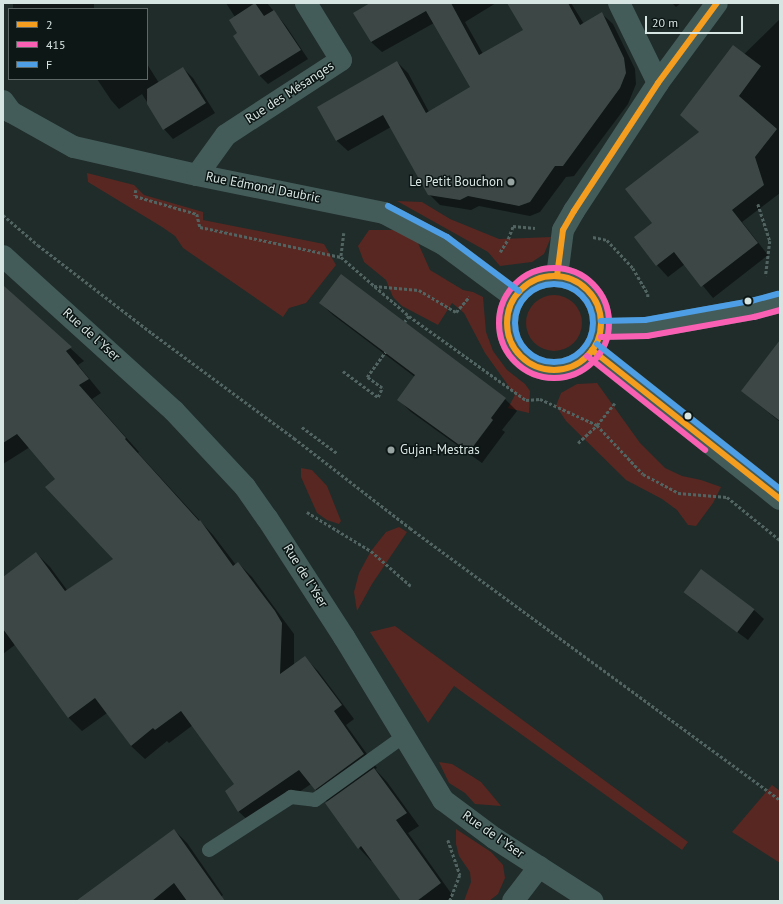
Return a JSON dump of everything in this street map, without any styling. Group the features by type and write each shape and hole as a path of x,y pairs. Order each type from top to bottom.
{"street":[{"name":"Rue des Mésanges","path":"197,175 226,135 340,60 306,3"},
{"path":"619,3 658,83"},
{"path":"557,276 563,230 658,83 717,3"},
{"name":"Rue Edmond Daubric","path":"3,101 12,112 74,147 197,175 384,213 443,244 514,297"},
{"name":"Rue de l'Yser","path":"3,256 174,411 245,487 267,518 344,637 443,800 494,838 592,901"},
{"path":"545,276 557,276 572,280 585,288 595,299 600,314 601,329 592,350 583,360 572,367 559,370 546,369 533,365 522,358 513,348 508,336 506,322 508,309 514,297 522,288 533,280 545,276"},
{"path":"601,329 646,328 772,304"},
{"path":"592,350 780,499"},
{"path":"513,901 540,867"}],"lane":[{"path":"209,850 291,797 315,800 404,736"}],"path":[{"path":"139,162 135,196 197,214 200,227 341,257 409,316 526,400 540,399 597,425 643,474 678,493 727,497 780,540"},
{"path":"758,204 770,241 772,304"},
{"path":"341,257 349,205"},
{"path":"3,215 38,245 152,333 294,438 410,528 780,800"},
{"path":"405,322 409,316"},
{"path":"343,371 378,397 382,388 367,378 385,352"},
{"path":"302,427 337,453"},
{"path":"306,512 371,551 411,586"},
{"path":"443,800 443,828 460,875 450,901"}],"shaded area":[{"path":"87,173 134,185 144,195 203,212 203,220 324,244 336,265 306,303 289,308 283,317 183,248 175,236 162,227 88,182"},
{"path":"397,201 422,202 450,219 499,239 551,237 544,254 532,262 500,266 488,252"},
{"path":"369,230 394,230 418,243 430,270 463,290 473,292 483,297 486,332 493,351 507,370 525,384 530,391 529,413 508,408 515,395 485,353 464,313 452,303 438,325 402,306 393,297 386,280 364,262 358,246"},
{"path":"548,295 560,295 570,299 578,307 582,317 582,329 578,339 570,347 560,351 548,351 538,347 530,339 526,329 526,317 530,307 538,299"},
{"path":"597,383 640,443 665,468 682,476 701,480 721,487 713,503 696,526 688,525 677,510 662,499 626,480 566,421 556,406 561,393 577,384"},
{"path":"301,468 312,470 327,486 341,521 339,524 327,520 317,513 301,477"},
{"path":"399,527 407,532 372,584 357,611 354,592 359,573 371,551 386,532"},
{"path":"395,626 688,842 682,850 454,686 428,723 370,632"},
{"path":"439,762 452,764 481,782 501,806 475,804 465,793 449,783"},
{"path":"772,785 780,791 780,863 732,832"},
{"path":"456,829 491,852 503,865 505,878 498,894 489,901 464,901 471,882 470,872 459,856 456,844"}],"building":[{"path":"255,3 264,16 274,10 301,50 259,76 233,36 237,33 229,20"},
{"path":"370,3 451,3 479,55 523,30 507,3 568,3 580,25 602,12 624,58 626,73 620,88 563,166 555,166 530,202 519,206 468,196 460,200 428,195 383,115 336,141 317,107 397,61 426,113 470,87 426,11 371,42 353,13"},
{"path":"733,45 761,66 739,96 777,129 755,157 764,185 732,210 758,243 701,287 674,252 656,266 634,237 652,223 625,189 699,132 680,115"},
{"path":"183,67 206,103 163,130 147,104 147,89"},
{"path":"341,274 506,398 491,418 493,420 469,452 397,400 415,375 319,303"},
{"path":"3,285 72,347 66,351 89,379 79,385 126,438 125,439 199,521 200,520 233,566 238,562 275,611 282,623 280,674 305,656 342,705 334,711 364,754 315,790 299,770 238,812 225,791 234,784 181,711 155,730 153,728 131,746 95,698 68,718 3,629 3,577 36,552 65,591 113,559 45,487 55,479 17,434 3,443"},
{"path":"780,340 780,421 741,391"},
{"path":"701,569 755,609 737,632 684,592"},
{"path":"374,768 407,813 396,820 441,883 417,901 401,901 361,846 358,849 325,803"},
{"path":"174,829 225,901 187,901 174,883 152,901 76,901"}],"transit line":[{"name":"2","path":"557,276 563,230 574,211 658,83 717,3"},
{"name":"F","path":"388,206 447,237 519,291"},
{"name":"415","path":"554,268 575,272 585,277 593,284 600,292 605,302 609,323 605,344 600,354 593,362 585,369 575,374 554,378 533,374 523,369 515,362 508,354 503,344 499,323 503,302 508,292 515,284 523,277 533,272 554,268"},
{"name":"2","path":"554,276 572,280 587,290 597,305 601,323 597,341 587,356 572,366 554,370 536,366 521,356 511,341 507,323 511,305 521,290 536,280 554,276"},
{"name":"F","path":"554,284 569,287 582,295 590,308 593,323 590,338 582,351 569,359 554,362 539,359 526,351 518,338 515,323 518,308 526,295 539,287 554,284"},
{"name":"F","path":"601,321 645,320 751,301 778,294"},
{"name":"415","path":"601,337 647,336 754,317 780,310"},
{"name":"F","path":"597,344 780,489"},
{"name":"2","path":"592,350 780,499"},
{"name":"415","path":"587,356 705,450"}],"place":[{"name":"Le Petit Bouchon","path":"511,182"},
{"name":"Gujan-Mestras","path":"391,450"}]}
